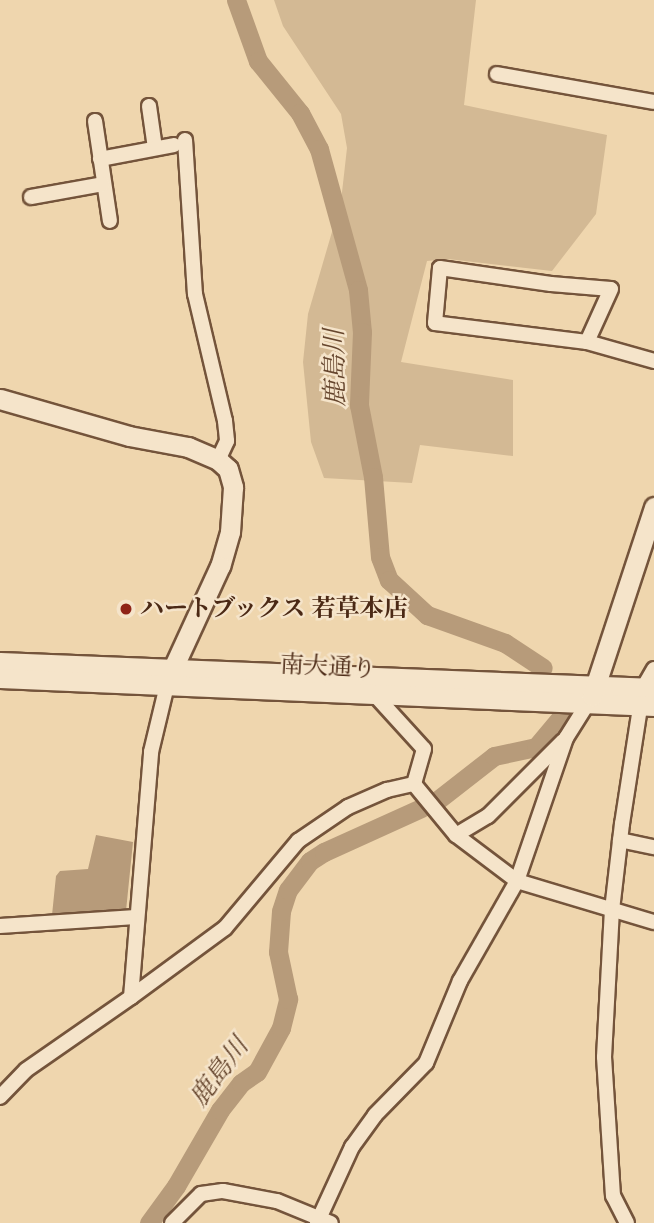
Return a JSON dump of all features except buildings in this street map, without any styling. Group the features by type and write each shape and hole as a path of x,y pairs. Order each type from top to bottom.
{"street":[{"path":"497,74 654,102"},
{"path":"149,106 155,148"},
{"path":"96,121 110,221"},
{"path":"100,159 179,142 195,295 225,421 227,441 218,460"},
{"path":"31,197 103,184"},
{"path":"587,342 611,289 440,268 435,323 587,342 654,361"},
{"path":"0,399 188,447 218,460 228,469 233,487 230,532 220,566 170,676 151,752 131,997"},
{"path":"456,835 488,816 566,738 588,703 598,685 654,508"},
{"name":"南大通り","path":"0,662 374,694 588,703 648,697"},
{"path":"627,1223 612,1196 604,1058 612,910 620,840 654,669"},
{"name":"南大通り","path":"0,678 170,676 598,685 648,697"},
{"path":"374,694 424,749 414,784"},
{"path":"172,1223 201,1194 223,1191 277,1201 323,1221 352,1147 375,1115 426,1063 460,981 517,881 566,738"},
{"path":"414,784 456,835 517,881 654,922"},
{"path":"0,1097 26,1070 225,928 298,841 348,807 387,790 414,784"},
{"path":"620,840 654,846"},
{"path":"0,926 136,917"}],"shaded area":[{"path":"274,0 476,0 464,105 607,135 596,214 552,271 448,259 427,261 401,362 513,380 513,456 420,445 412,483 324,478 311,442 303,362 308,314 341,201 347,148 341,114 283,26"},
{"path":"96,835 133,842 126,911 52,915 56,876 60,871 88,869"}],"waterway":[{"name":"鹿島川","path":"236,0 258,61 300,113 319,149 358,290 362,332 359,405 373,477 380,557 389,580 427,615 505,643 543,668"},
{"name":"鹿島川","path":"439,799 494,756 536,747 560,718"},
{"name":"鹿島川","path":"149,1223 176,1186 220,1110 241,1083 257,1072 281,1028 288,999 278,952 281,911 288,890 310,861 324,852 421,808"}],"place":[{"name":"ハートブックス 若草本店","path":"126,609"}]}
